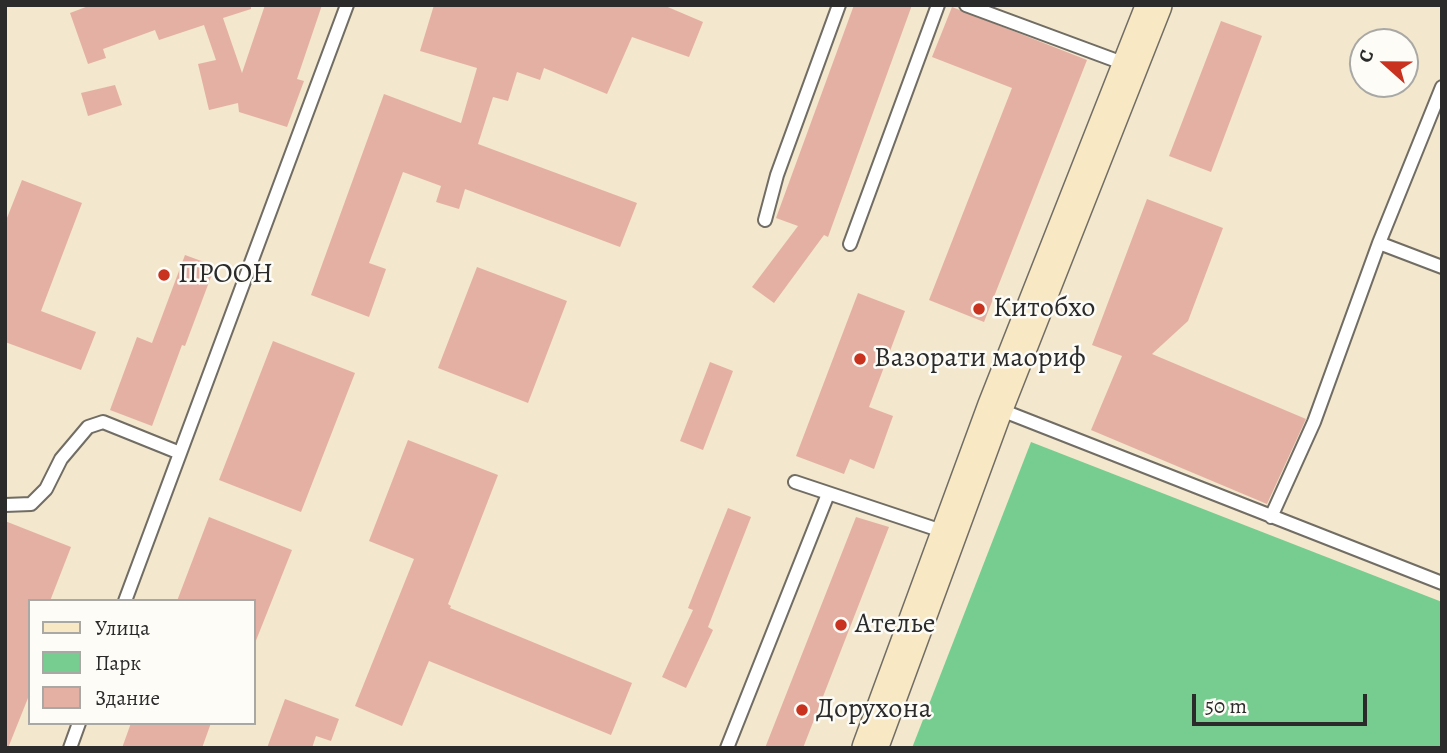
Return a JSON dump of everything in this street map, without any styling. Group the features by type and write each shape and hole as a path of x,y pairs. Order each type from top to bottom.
{"street":[{"path":"870,748 995,408 1128,65 1154,5"}],"lane":[{"path":"126,599 347,5"},
{"path":"765,220 777,175 839,5"},
{"path":"850,244 938,5"},
{"path":"966,5 1128,65"},
{"path":"1271,517 1314,422 1379,243 1441,92"},
{"path":"1379,243 1442,267"},
{"path":"995,408 1442,583"},
{"path":"5,505 31,504 46,489 61,459 88,427 103,422 180,453"},
{"path":"794,482 948,533"},
{"path":"727,748 828,494"},
{"path":"70,748 78,725"}],"green space":[{"path":"1031,442 1442,602 1442,748 912,748"}],"building":[{"path":"91,5 251,5 251,9 223,18 242,73 265,5 322,5 297,79 304,81 287,127 239,112 238,103 209,110 198,64 216,60 204,25 159,40 155,30 103,49 106,58 88,64 70,13"},
{"path":"434,5 663,5 703,22 689,57 632,37 607,94 544,68 540,80 517,72 508,101 493,97 478,144 637,203 620,247 465,189 459,209 436,202 441,186 403,172 369,263 386,269 369,317 311,295 384,94 461,123 477,68 420,51"},
{"path":"854,5 912,5 828,237 824,235 774,303 752,287 798,226 776,218"},
{"path":"952,7 1087,60 984,322 929,300 1012,88 932,57"},
{"path":"1221,21 1262,36 1211,172 1169,156"},
{"path":"115,85 122,105 88,116 81,93"},
{"path":"22,180 82,203 41,311 96,332 81,370 5,342 5,223"},
{"path":"1147,199 1223,228 1188,321 1152,354 1306,419 1267,504 1091,430 1122,356 1092,345"},
{"path":"185,255 215,266 152,426 110,410 137,337 152,343"},
{"path":"477,267 567,301 528,403 438,368"},
{"name":"Вазорати маориф","path":"858,293 905,311 869,407 893,416 874,469 850,459 844,474 796,456"},
{"path":"273,341 355,373 301,512 219,480"},
{"path":"710,362 733,371 703,450 680,441"},
{"path":"408,440 498,475 448,604 450,608 632,683 611,735 429,661 402,726 355,706 414,559 369,541"},
{"path":"728,508 751,517 708,627 713,630 686,688 662,677 693,610 688,608"},
{"path":"209,517 292,550 256,640 256,599 178,599"},
{"path":"856,517 889,527 803,748 765,748"},
{"path":"5,521 71,547 51,599 28,599 28,698 8,748 5,748"},
{"path":"285,699 339,719 331,741 316,736 312,748 267,748"},
{"path":"130,725 210,725 202,748 122,748"}],"place":[{"name":"ПРООН","path":"164,275"},
{"name":"Китобхо","path":"979,309"},
{"name":"Вазорати маориф","path":"860,359"},
{"name":"Ателье","path":"841,625"},
{"name":"Дорухона","path":"802,710"}]}
